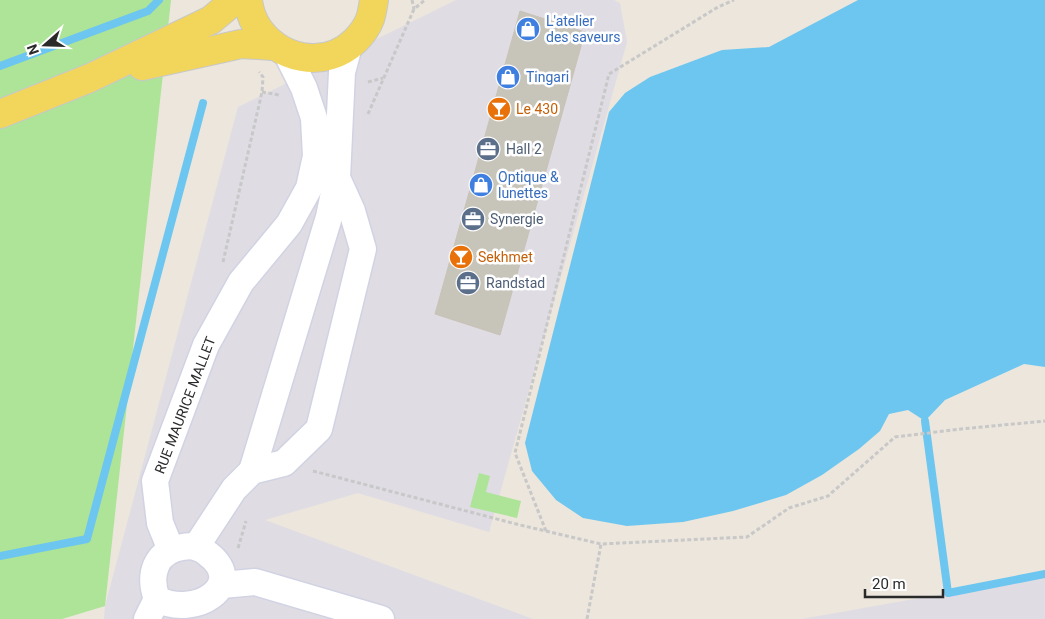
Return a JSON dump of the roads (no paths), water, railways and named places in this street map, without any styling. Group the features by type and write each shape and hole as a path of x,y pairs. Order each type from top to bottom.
{"main road":[{"path":"0,114 90,78 211,20 235,0"},
{"path":"248,0 253,20 261,34 280,50"},
{"path":"90,78 241,44 280,50 308,58 330,56 349,46 360,35 372,10 402,5"}],"street":[{"path":"183,549 234,489 252,471 329,217 336,178 342,72 349,46"},
{"name":"RUE MAURICE MALLET","path":"183,549 160,523 155,481 206,345 241,282 289,224 309,188 316,156 314,118 304,88 280,50"},
{"path":"252,471 284,463 319,429 363,250 352,212 336,178"},
{"path":"183,549 205,551 212,557 222,575 222,585 220,595 214,604 206,611 197,615 185,618 164,608 152,609 152,577 156,566 162,557 183,549"},
{"path":"222,585 255,582 381,619"}],"water":[{"path":"858,0 1045,0 1045,367 1024,364 945,400 925,421 908,410 889,414 880,431 859,449 822,475 786,495 733,511 683,522 627,526 583,518 556,500 532,471 525,443 609,112 625,93 650,77 722,50 769,47"}],"waterway":[{"path":"0,66 148,11 159,0"},
{"path":"0,556 87,539 203,103"},
{"path":"925,421 948,593 1045,574"}],"place":[{"name":"L'atelier des saveurs","path":"528,29"},
{"name":"Tingari","path":"508,77"},
{"name":"Le 430","path":"499,109"},
{"name":"Hall 2","path":"488,149"},
{"name":"Optique & lunettes","path":"481,185"},
{"name":"Synergie","path":"473,219"},
{"name":"Sekhmet","path":"461,257"},
{"name":"Randstad","path":"468,283"}]}
